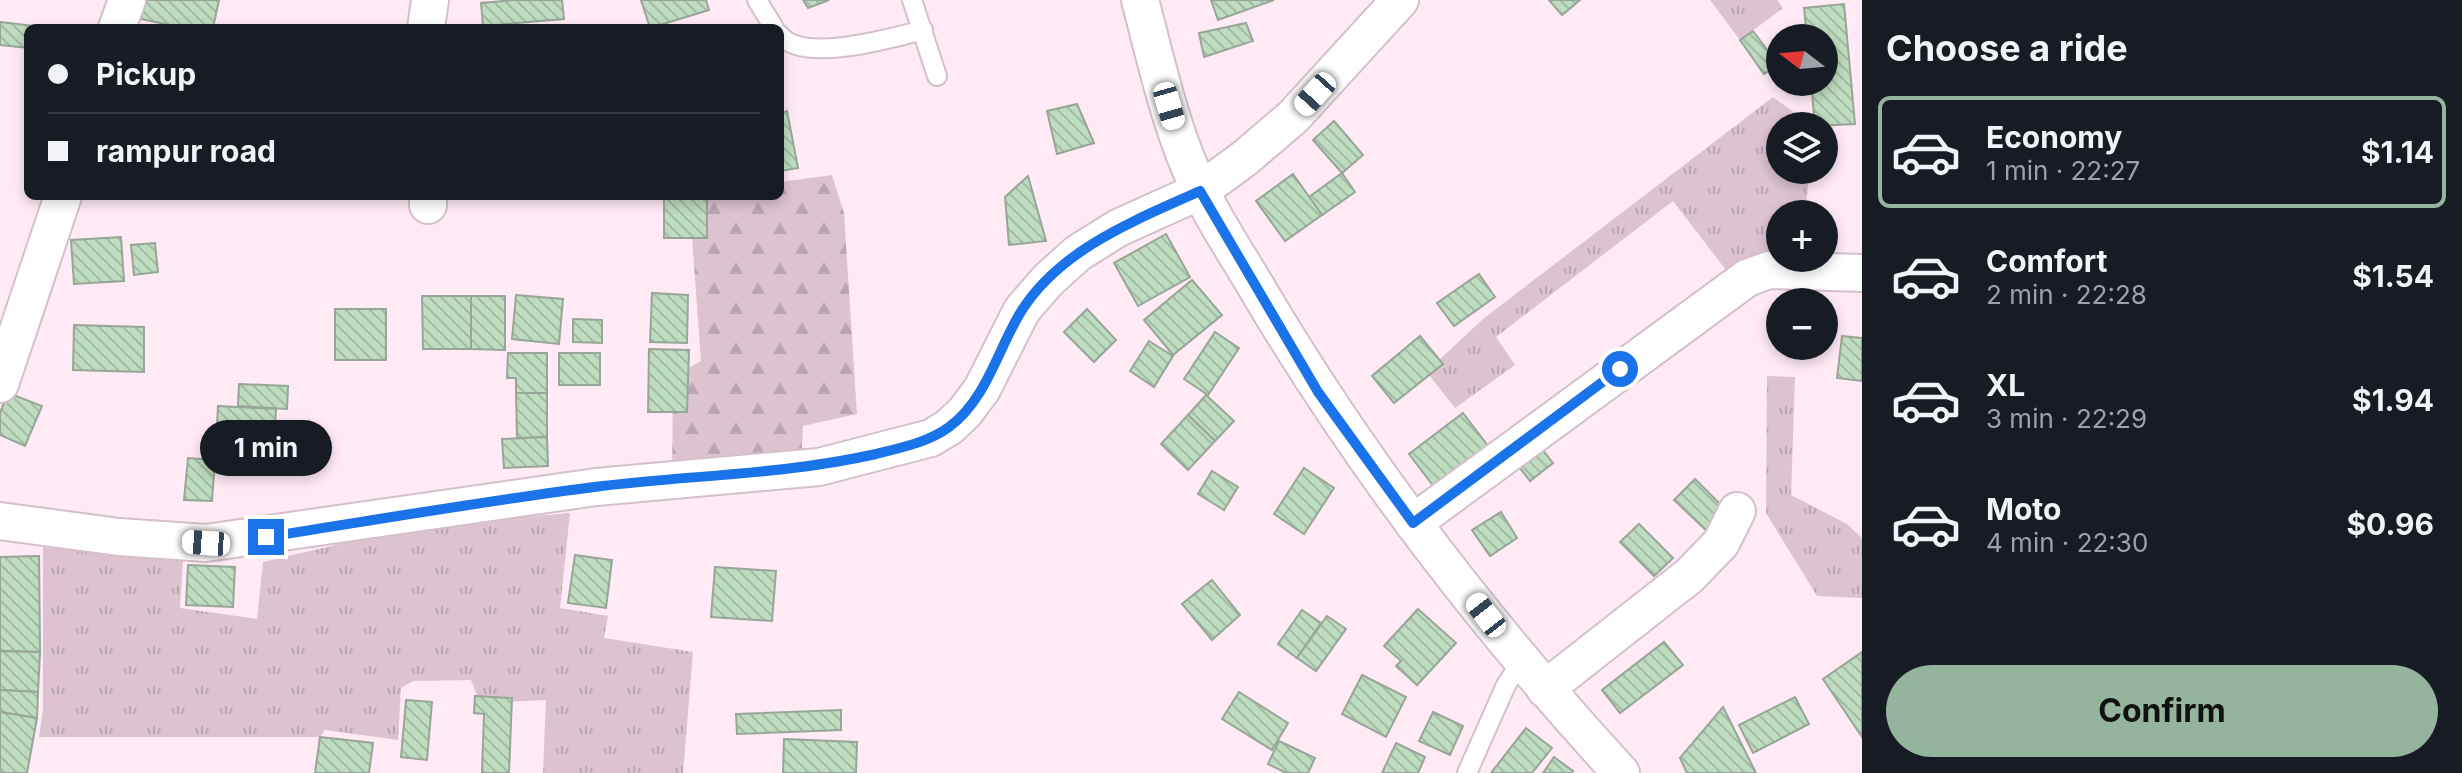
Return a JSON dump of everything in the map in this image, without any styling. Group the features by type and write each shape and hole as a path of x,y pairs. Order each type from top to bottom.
{"street":[{"path":"118,24 127,0"},
{"path":"427,24 430,0"},
{"path":"1140,0 1176,133 1200,191 1318,392 1413,523 1522,661 1621,773"},
{"path":"0,521 119,537 206,543 266,537 596,487 819,467 931,438 965,412 982,389 1022,310 1078,253 1118,228 1200,191 1293,117 1400,0"},
{"path":"0,384 62,200"},
{"path":"1413,523 1747,278 1769,270 1862,273"},
{"path":"1545,689 1689,576 1721,543 1737,511"}],"lane":[{"path":"757,0 772,24"},
{"path":"912,0 937,76"},
{"path":"784,40 823,50 923,30"},
{"path":"1467,773 1506,685 1522,661"}],"green space":[{"path":"1710,0 1777,0 1783,8 1740,40"},
{"path":"1773,97 1794,112 1766,112 1766,184 1808,184 1807,200 1766,200 1766,261 1729,274 1673,201 1496,337 1515,365 1455,408 1429,375 1442,365 1439,360 1483,319"},
{"path":"832,175 844,213 857,414 803,426 801,464 672,479 673,377 701,361 689,200 784,200 784,181"},
{"path":"1767,376 1795,377 1791,495 1847,524 1862,538 1862,598 1817,596 1766,513"},
{"path":"570,513 560,608 608,616 604,638 693,652 683,773 543,773 546,700 480,703 471,680 413,681 401,688 398,740 325,730 320,737 39,737 43,708 43,547 183,561 180,608 257,619 263,562 416,526"}],"building":[{"path":"145,0 219,0 214,24 165,24 141,19"},
{"path":"562,0 564,19 483,24 481,3"},
{"path":"641,0 706,0 709,10 663,24 649,24"},
{"path":"803,0 829,0 808,8"},
{"path":"1211,0 1274,0 1218,20"},
{"path":"1549,0 1580,0 1562,15"},
{"path":"1844,4 1855,124 1838,125 1838,112 1814,112 1812,96 1838,96 1838,24 1806,24 1804,8"},
{"path":"0,22 24,25 24,48 0,45"},
{"path":"1246,23 1253,41 1204,57 1199,33"},
{"path":"1753,31 1766,48 1766,73 1764,74 1740,40"},
{"path":"1077,104 1094,143 1057,154 1047,111"},
{"path":"787,111 798,168 784,170 784,112"},
{"path":"1334,121 1363,155 1342,173 1313,140"},
{"path":"1342,173 1355,192 1322,215 1309,197"},
{"path":"1293,174 1322,215 1285,241 1256,201"},
{"path":"1028,176 1046,241 1009,245 1005,197"},
{"path":"664,200 707,200 707,238 664,238"},
{"path":"1166,234 1190,277 1138,306 1114,263"},
{"path":"121,237 124,281 74,284 71,240"},
{"path":"155,243 158,272 134,275 131,245"},
{"path":"1479,274 1495,297 1454,326 1437,303"},
{"path":"1192,280 1222,315 1173,355 1144,320"},
{"path":"652,293 688,295 687,343 650,342"},
{"path":"516,295 563,299 559,344 512,339"},
{"path":"422,296 471,296 471,349 423,349"},
{"path":"471,296 505,296 505,350 471,349"},
{"path":"335,309 386,309 386,360 335,360"},
{"path":"1087,309 1116,340 1094,362 1064,332"},
{"path":"573,319 602,320 602,343 573,342"},
{"path":"74,325 144,327 144,372 73,370"},
{"path":"1215,332 1239,348 1208,395 1184,379"},
{"path":"1420,336 1443,364 1394,403 1372,376"},
{"path":"1842,336 1862,338 1862,381 1837,378"},
{"path":"1149,341 1173,356 1154,387 1130,371"},
{"path":"649,349 689,350 687,412 648,412"},
{"path":"508,353 547,353 547,393 516,393 516,378 507,378"},
{"path":"559,353 600,353 600,385 559,385"},
{"path":"239,384 288,386 287,409 238,406"},
{"path":"8,393 42,406 25,446 0,435 0,413"},
{"path":"516,393 547,393 547,437 517,438"},
{"path":"1206,395 1234,421 1215,441 1188,415"},
{"path":"218,406 276,409 272,474 228,472 230,427 217,426"},
{"path":"1463,413 1492,451 1438,492 1409,454"},
{"path":"1188,415 1215,441 1188,470 1161,444"},
{"path":"1527,430 1553,463 1530,481 1504,448"},
{"path":"547,437 548,466 504,468 502,439"},
{"path":"188,458 215,460 212,501 184,500"},
{"path":"1304,468 1334,488 1304,534 1274,514"},
{"path":"1212,471 1238,487 1224,510 1198,494"},
{"path":"1695,479 1728,512 1708,532 1674,500"},
{"path":"1501,512 1517,538 1490,556 1472,530"},
{"path":"1639,524 1673,558 1654,576 1620,542"},
{"path":"575,555 612,560 606,608 568,603"},
{"path":"39,556 40,652 0,651 0,557"},
{"path":"188,565 235,567 233,607 186,605"},
{"path":"715,567 776,571 772,621 711,617"},
{"path":"1212,580 1240,615 1212,640 1182,604"},
{"path":"1418,609 1456,643 1417,685 1396,666 1401,661 1384,646"},
{"path":"1302,610 1321,623 1297,658 1278,644"},
{"path":"1327,616 1346,629 1316,671 1297,658"},
{"path":"1664,642 1683,665 1620,713 1602,690"},
{"path":"0,651 40,652 38,692 0,690"},
{"path":"1862,652 1862,737 1823,679"},
{"path":"1362,675 1406,697 1386,737 1342,714"},
{"path":"0,690 38,692 37,718 0,712"},
{"path":"1239,692 1288,723 1272,750 1222,719"},
{"path":"475,696 512,698 509,773 482,773 484,714 474,713"},
{"path":"1795,697 1809,724 1753,753 1739,725"},
{"path":"406,700 432,702 427,760 401,757"},
{"path":"1723,707 1756,773 1687,773 1680,758"},
{"path":"841,710 841,730 737,734 736,714"},
{"path":"0,712 37,718 27,773 0,773"},
{"path":"1433,712 1463,726 1450,755 1419,741"},
{"path":"1526,728 1552,748 1532,773 1491,773"},
{"path":"320,737 373,743 369,773 315,773"},
{"path":"784,739 857,742 856,773 783,773"},
{"path":"1279,741 1315,758 1308,773 1286,773 1268,764"},
{"path":"1396,743 1425,757 1418,773 1382,773"},
{"path":"1554,757 1573,771 1572,773 1543,773"}],"route":[{"path":"266,537 596,487 819,467 931,438 965,412 982,389 1022,310 1048,280 1078,253 1118,228 1200,191 1318,392 1413,523 1620,369"}]}
